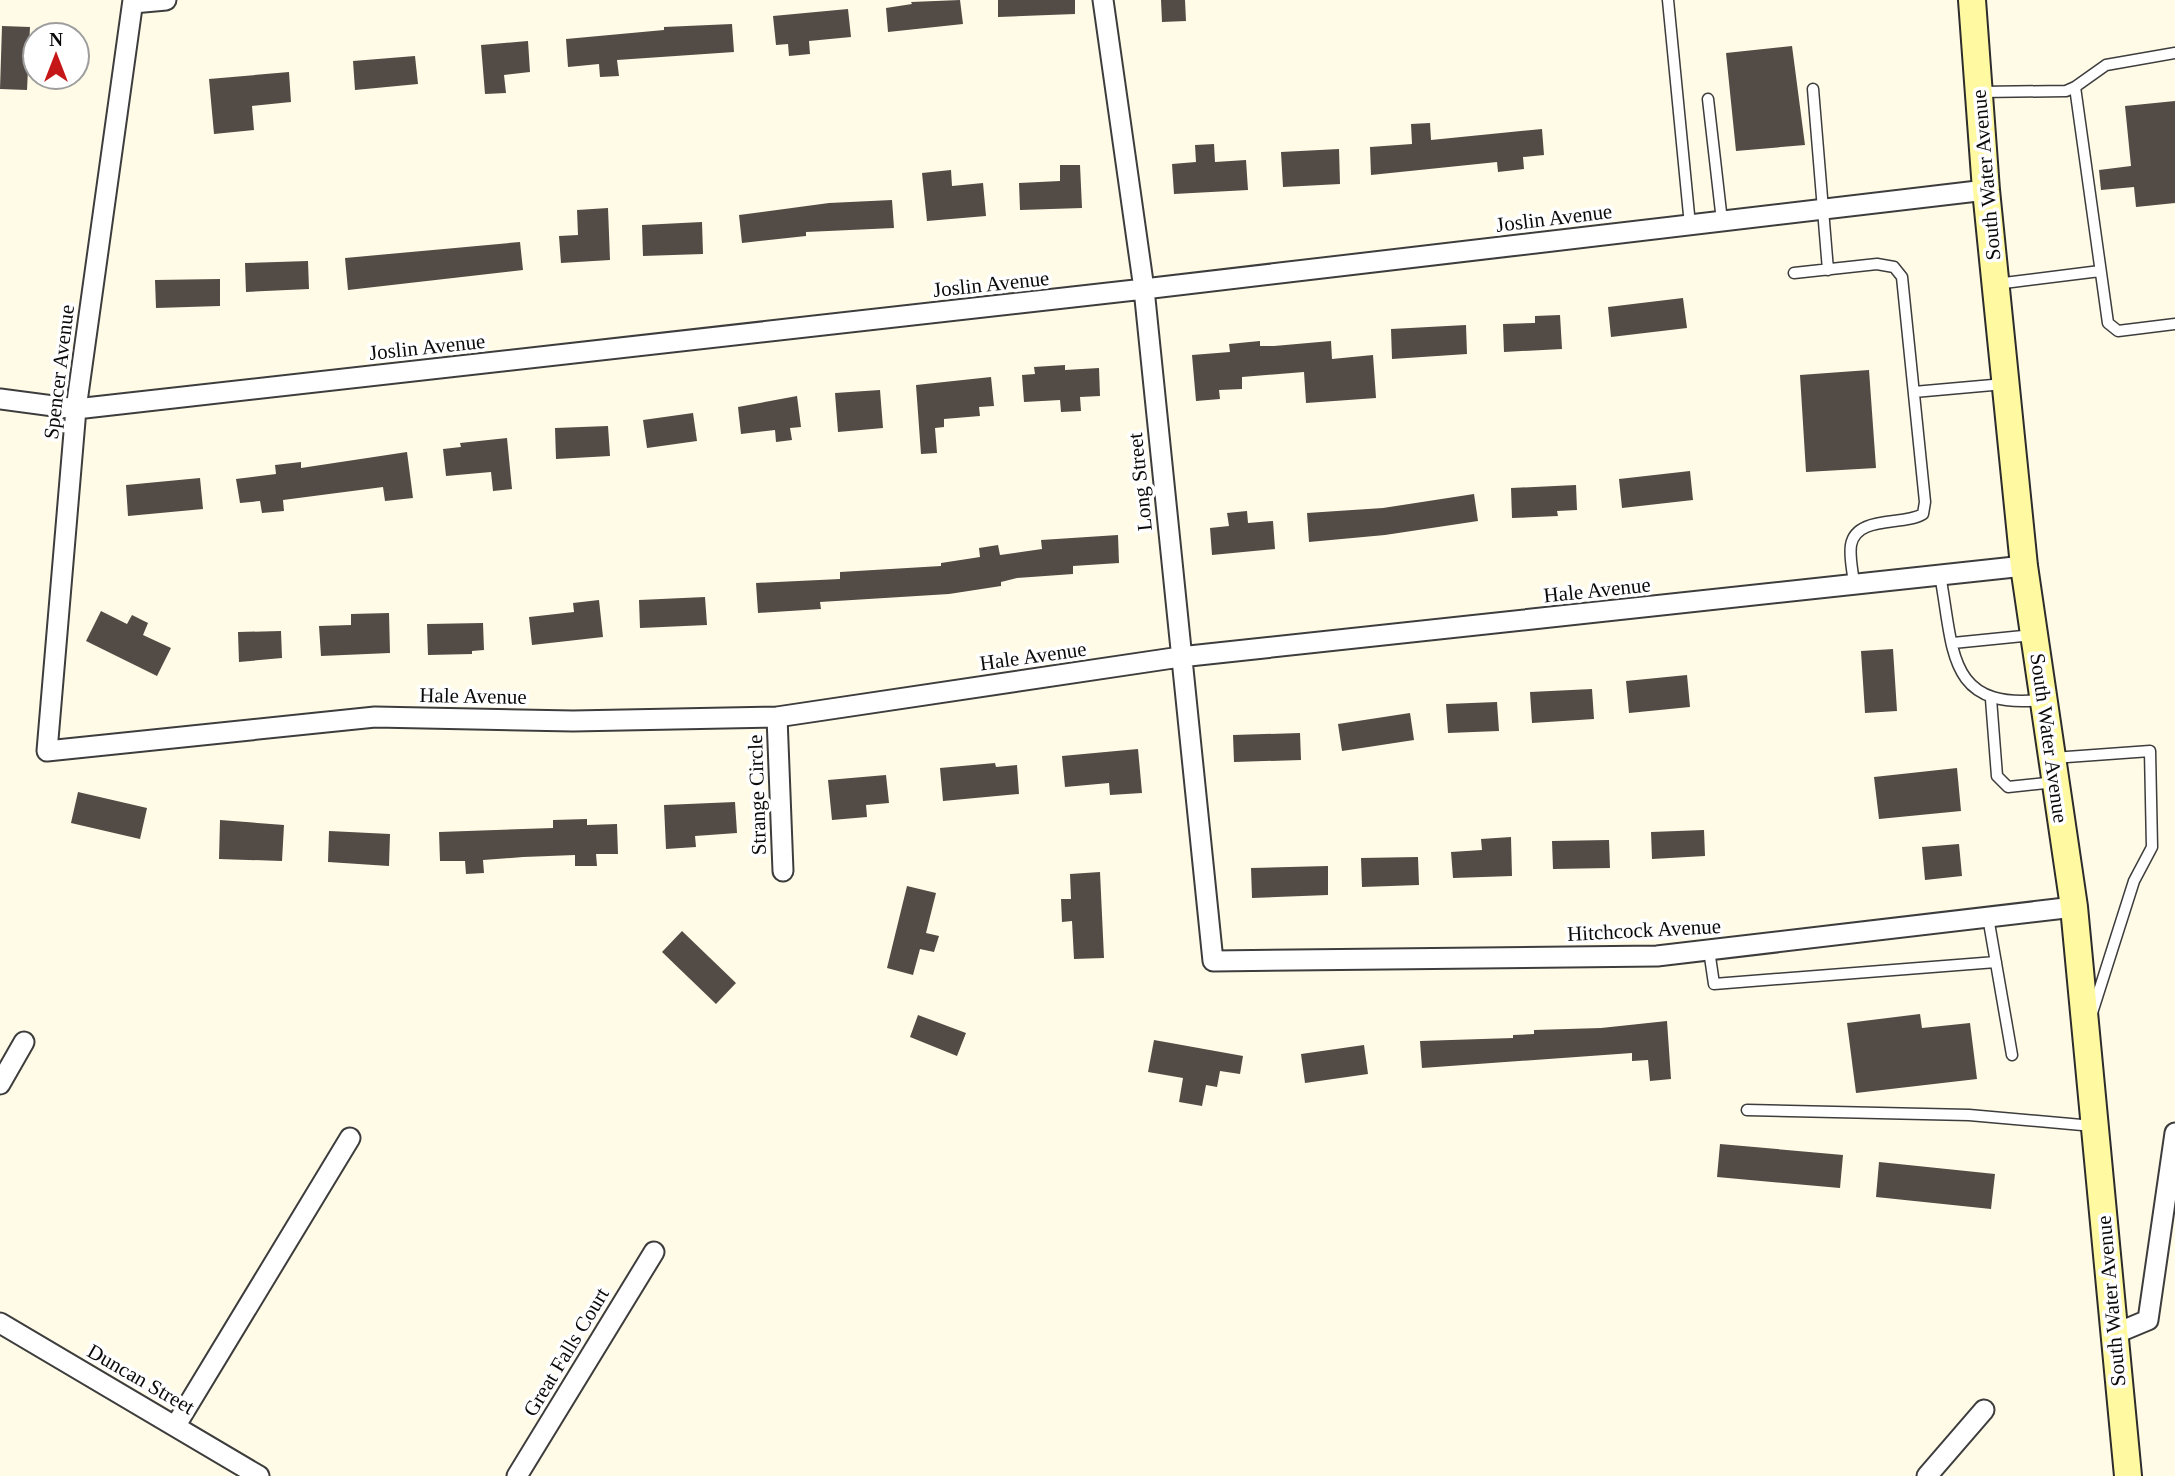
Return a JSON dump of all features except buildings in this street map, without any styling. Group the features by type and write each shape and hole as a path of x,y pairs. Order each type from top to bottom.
{"main road":[{"name":"South Water Avenue","path":"1972,0 1986,190 2024,566 2074,907 2097,1126 2112,1335 2128,1476"}],"street":[{"path":"133,1 166,0"},
{"name":"Long Street","path":"1103,0 1144,289 1213,961"},
{"name":"Spencer Avenue","path":"47,751 76,410 133,1"},
{"name":"Joslin Avenue","path":"0,399 76,410 1986,190"},
{"name":"Hale Avenue","path":"47,751 375,717 573,721 777,716 1180,657 2024,566"},
{"name":"Strange Circle","path":"777,716 783,872"},
{"name":"Hitchcock Avenue","path":"1213,961 1657,956 2074,907"},
{"path":"0,1084 24,1042"},
{"path":"2112,1335 2148,1321 2175,1133"},
{"path":"176,1426 350,1138"},
{"name":"Great Falls Court","path":"517,1476 654,1252"},
{"name":"Duncan Street","path":"0,1323 259,1476"},
{"path":"1927,1476 1984,1410"}],"lane":[{"path":"1668,0 1690,225"},
{"path":"1980,92 2066,91 2106,65 2141,56 2175,53"},
{"path":"2075,87 2108,323 2118,331 2175,324"},
{"path":"1813,89 1828,270"},
{"path":"1708,99 1721,221"},
{"path":"1794,273 1877,264 1895,267 1902,276 1925,502 1923,514 1914,519 1869,525 1856,536 1851,545 1854,584"},
{"path":"1996,284 2100,271"},
{"path":"1914,392 2006,384"},
{"path":"1940,575 1960,670 1970,688 1991,699 2017,703 2044,700"},
{"path":"1954,643 2034,635"},
{"path":"1991,699 1997,776 2008,787 2054,770 2150,751 2152,847 2134,880 2087,1030"},
{"path":"1988,918 2012,1055"},
{"path":"1709,950 1714,984 1996,962"},
{"path":"1747,1110 1969,1115 2097,1126"}]}
